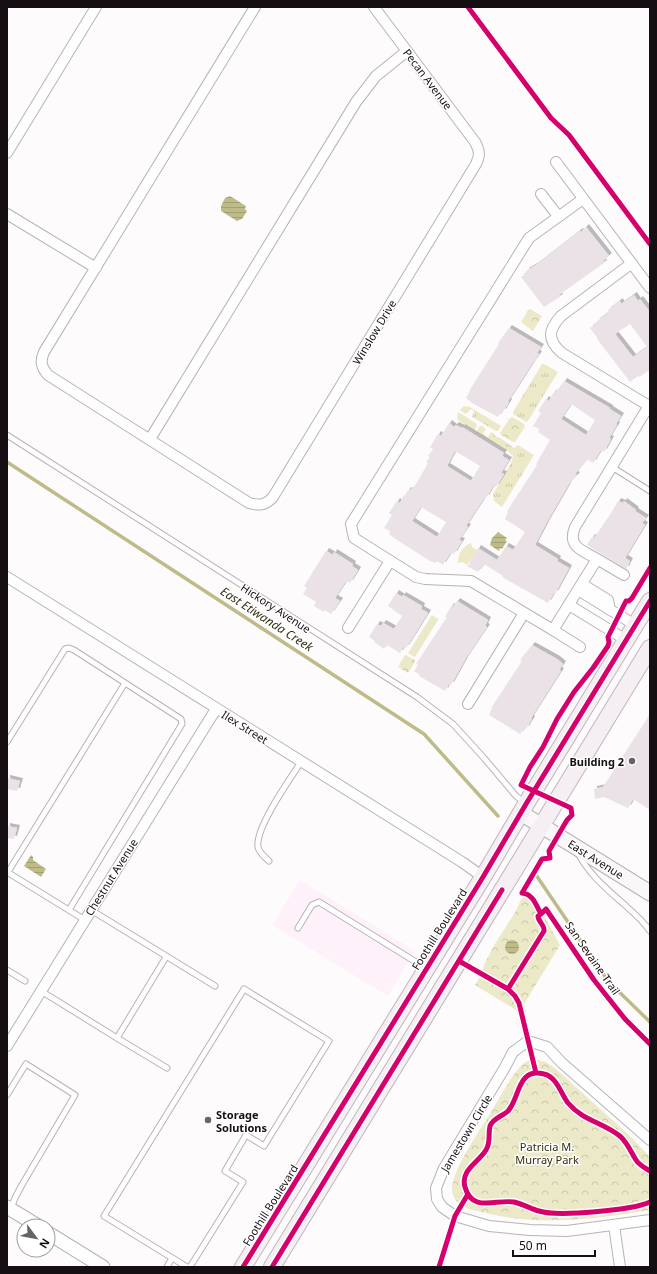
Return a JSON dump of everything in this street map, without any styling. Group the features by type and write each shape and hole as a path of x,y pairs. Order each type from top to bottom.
{"main road":[{"name":"Foothill Boulevard","path":"243,1267 483,877 650,601"},
{"path":"272,1267 650,648"},
{"name":"East Avenue","path":"524,808 542,825 650,893"}],"street":[{"path":"7,153 96,7"},
{"path":"255,7 44,352 41,363 48,375 150,439 356,102 376,76 407,51"},
{"name":"Pecan Avenue","path":"374,7 475,142 480,153"},
{"name":"Winslow Drive","path":"150,439 249,503 262,505 268,502 273,497 476,164 480,153"},
{"path":"556,162 650,288"},
{"path":"541,194 558,216"},
{"path":"580,647 471,581 425,579 416,577 354,538 351,524 529,238 583,198"},
{"path":"7,214 96,268"},
{"path":"624,575 576,546 572,540 572,535 575,527 649,405 562,353 553,343 551,331 554,323 561,316 632,263"},
{"path":"553,630 597,559"},
{"path":"348,628 390,560"},
{"name":"Ilex Street","path":"7,577 462,862 483,877"},
{"path":"580,587 610,610 635,625"},
{"path":"569,605 626,640"},
{"path":"468,704 524,613"},
{"name":"Chestnut Avenue","path":"7,1046 216,709"},
{"name":"Jamestown Circle","path":"650,1140 562,1063 547,1047 528,1041 513,1052 444,1168 436,1188 437,1199 442,1207 455,1216 489,1226 530,1230 567,1231 650,1220"},
{"path":"8,1211 22,1218"},
{"path":"614,1225 620,1267"},
{"path":"56,1237 103,1267"}],"lane":[{"name":"Hickory Avenue","path":"7,435 417,697 453,724 484,758 516,796 524,808"},
{"path":"612,467 650,491"},
{"path":"7,742 65,650 69,648 181,719 182,724 68,910"},
{"path":"85,920 7,872 125,683"},
{"path":"269,861 260,852 258,839 267,818 301,762"},
{"path":"574,846 584,864 592,874 635,914 650,931"},
{"path":"298,928 312,905 319,902 427,968"},
{"path":"91,910 214,986"},
{"path":"117,1038 166,957"},
{"path":"7,970 25,981"},
{"path":"244,989 329,1041 264,1146 246,1135 225,1171 243,1182 189,1267 172,1258 104,1216 244,989"},
{"path":"41,991 167,1068"},
{"path":"8,1092 26,1064 76,1095 14,1198 8,1211"},
{"path":"167,1267 172,1258"}],"shaded area":[{"path":"230,196 246,206 245,209 247,211 242,219 237,221 221,211 221,206 225,198"},
{"path":"498,532 507,538 505,540 507,541 499,551 490,545 492,538"},
{"path":"31,855 33,860 46,869 41,877 24,866"},
{"path":"300,880 415,951 388,996 272,925"},
{"path":"509,940 515,940 519,944 519,950 515,954 509,954 505,950 505,944"}],"green space":[{"path":"529,309 542,316 533,331 521,322"},
{"path":"542,364 558,372 526,422 513,414 513,412"},
{"path":"464,406 470,407 501,426 498,431 472,417 474,411 471,409 466,414 460,410"},
{"path":"458,412 477,424 475,431 457,419"},
{"path":"512,417 524,424 525,427 515,442 501,435 500,433"},
{"path":"480,426 486,429 483,433 487,437 491,432 514,448 518,445 534,455 502,507 494,501 493,494 511,463 513,456 508,451 476,432"},
{"path":"471,543 472,547 477,550 467,565 463,562 458,563 461,551 465,546"},
{"path":"432,615 438,620 414,657 408,653"},
{"path":"405,655 415,660 408,673 398,667"},
{"path":"525,892 533,896 560,945 524,1004 528,1023 520,1026 516,1010 475,985 479,979 486,960 514,914"},
{"name":"Patricia M. Murray Park","path":"535,1059 546,1062 557,1070 629,1135 650,1157 650,1210 587,1219 545,1220 503,1217 464,1207 457,1202 453,1195 452,1184 460,1164 512,1077 523,1064"}],"building":[{"path":"586,227 609,256 603,261 604,263 559,295 560,297 544,307 521,277 527,273 526,271"},
{"path":"634,295 638,301 640,299 650,312 650,370 630,382 590,328 609,312 608,310 620,301 621,304","holes":["630,324 647,347 633,357 615,334"]},
{"path":"509,328 541,347 537,353 539,354 508,401 509,402 503,412 502,411 498,417 472,403 466,398 499,344 498,343"},
{"path":"564,381 621,416 609,438 611,439 604,452 601,450 593,463 587,459 575,474 577,475 569,484 535,545 558,559 557,561 569,568 555,594 554,593 548,603 502,577 503,576 484,564 478,572 467,566 470,564 469,563 478,548 497,560 506,546 513,550 525,532 505,519 508,512 507,511 537,465 536,464 550,440 538,432 539,429 533,426 541,413 538,411 546,399 549,401 553,393 555,394 558,388 559,389","holes":["571,404 595,420 586,435 561,419"]},
{"path":"449,423 454,427 456,425 462,427 504,453 502,456 509,460 501,473 504,474 496,487 494,485 466,526 468,527 459,540 462,541 454,554 451,552 443,565 437,561 436,563 430,561 394,538 389,534 390,531 384,528 392,515 389,513 397,501 400,503 408,490 410,491 416,484 428,463 426,462 430,457 428,456 433,449 430,447 438,434 441,436","holes":["455,451 480,466 471,481 447,466","421,507 446,522 437,537 412,521"]},
{"path":"618,501 623,503 624,501 646,518 642,523 645,525 625,558 630,561 626,569 587,545 592,537 594,538"},
{"path":"326,551 333,555 334,552 353,564 352,566 358,570 350,583 346,581 335,598 340,601 331,614 314,606 316,602 303,594 307,588 304,586"},
{"path":"396,593 402,597 403,595 422,606 421,609 428,613 406,648 403,647 400,653 387,645 384,649 369,637 377,624 381,626 383,623 394,629 402,616 388,606"},
{"path":"457,601 488,620 485,626 487,627 466,658 451,685 449,684 445,691 419,676 420,675 414,671 418,665 416,664 447,617 445,617 451,606 453,607"},
{"path":"532,645 563,664 559,670 561,671 531,718 532,719 526,729 524,728 520,734 489,715 491,708 522,661 520,660"},
{"name":"Building 2","path":"650,714 650,810 633,799 628,808 604,797 595,799 594,789 603,787"},
{"path":"7,778 20,781 17,791 7,789"},
{"path":"7,826 17,828 14,839 7,838"}],"waterway":[{"name":"East Etiwanda Creek","path":"7,462 424,734 498,816"},
{"name":"East Etiwanda Creek","path":"536,875 608,981 650,1022"}],"cycle path":[{"path":"468,7 551,118 569,135 650,244"},
{"name":"San Sevaine Trail","path":"650,568 632,598 629,601 626,601 608,637 608,646 574,692 557,719 521,785 571,808 572,815 567,820 549,851 550,858 542,859 522,893 529,895 532,898 541,914 546,909 594,980 625,1019 650,1044"},
{"path":"243,1267 483,877 650,601"},
{"path":"272,1267 502,890"},
{"path":"508,989 544,931 538,918 541,914"},
{"path":"459,961 508,989 515,996 519,1003 536,1073"},
{"path":"650,1171 637,1162 628,1145 621,1137 608,1128 580,1114 568,1103 552,1079 544,1074 535,1073 524,1079 508,1111 491,1123 489,1129 488,1147 468,1171 464,1181 468,1195 473,1200 485,1203 514,1202 549,1213 595,1212 628,1208 650,1202"},
{"path":"439,1267 455,1216 468,1194"}],"place":[{"name":"Building 2","path":"632,761"},
{"name":"Storage Solutions","path":"208,1120"}]}
